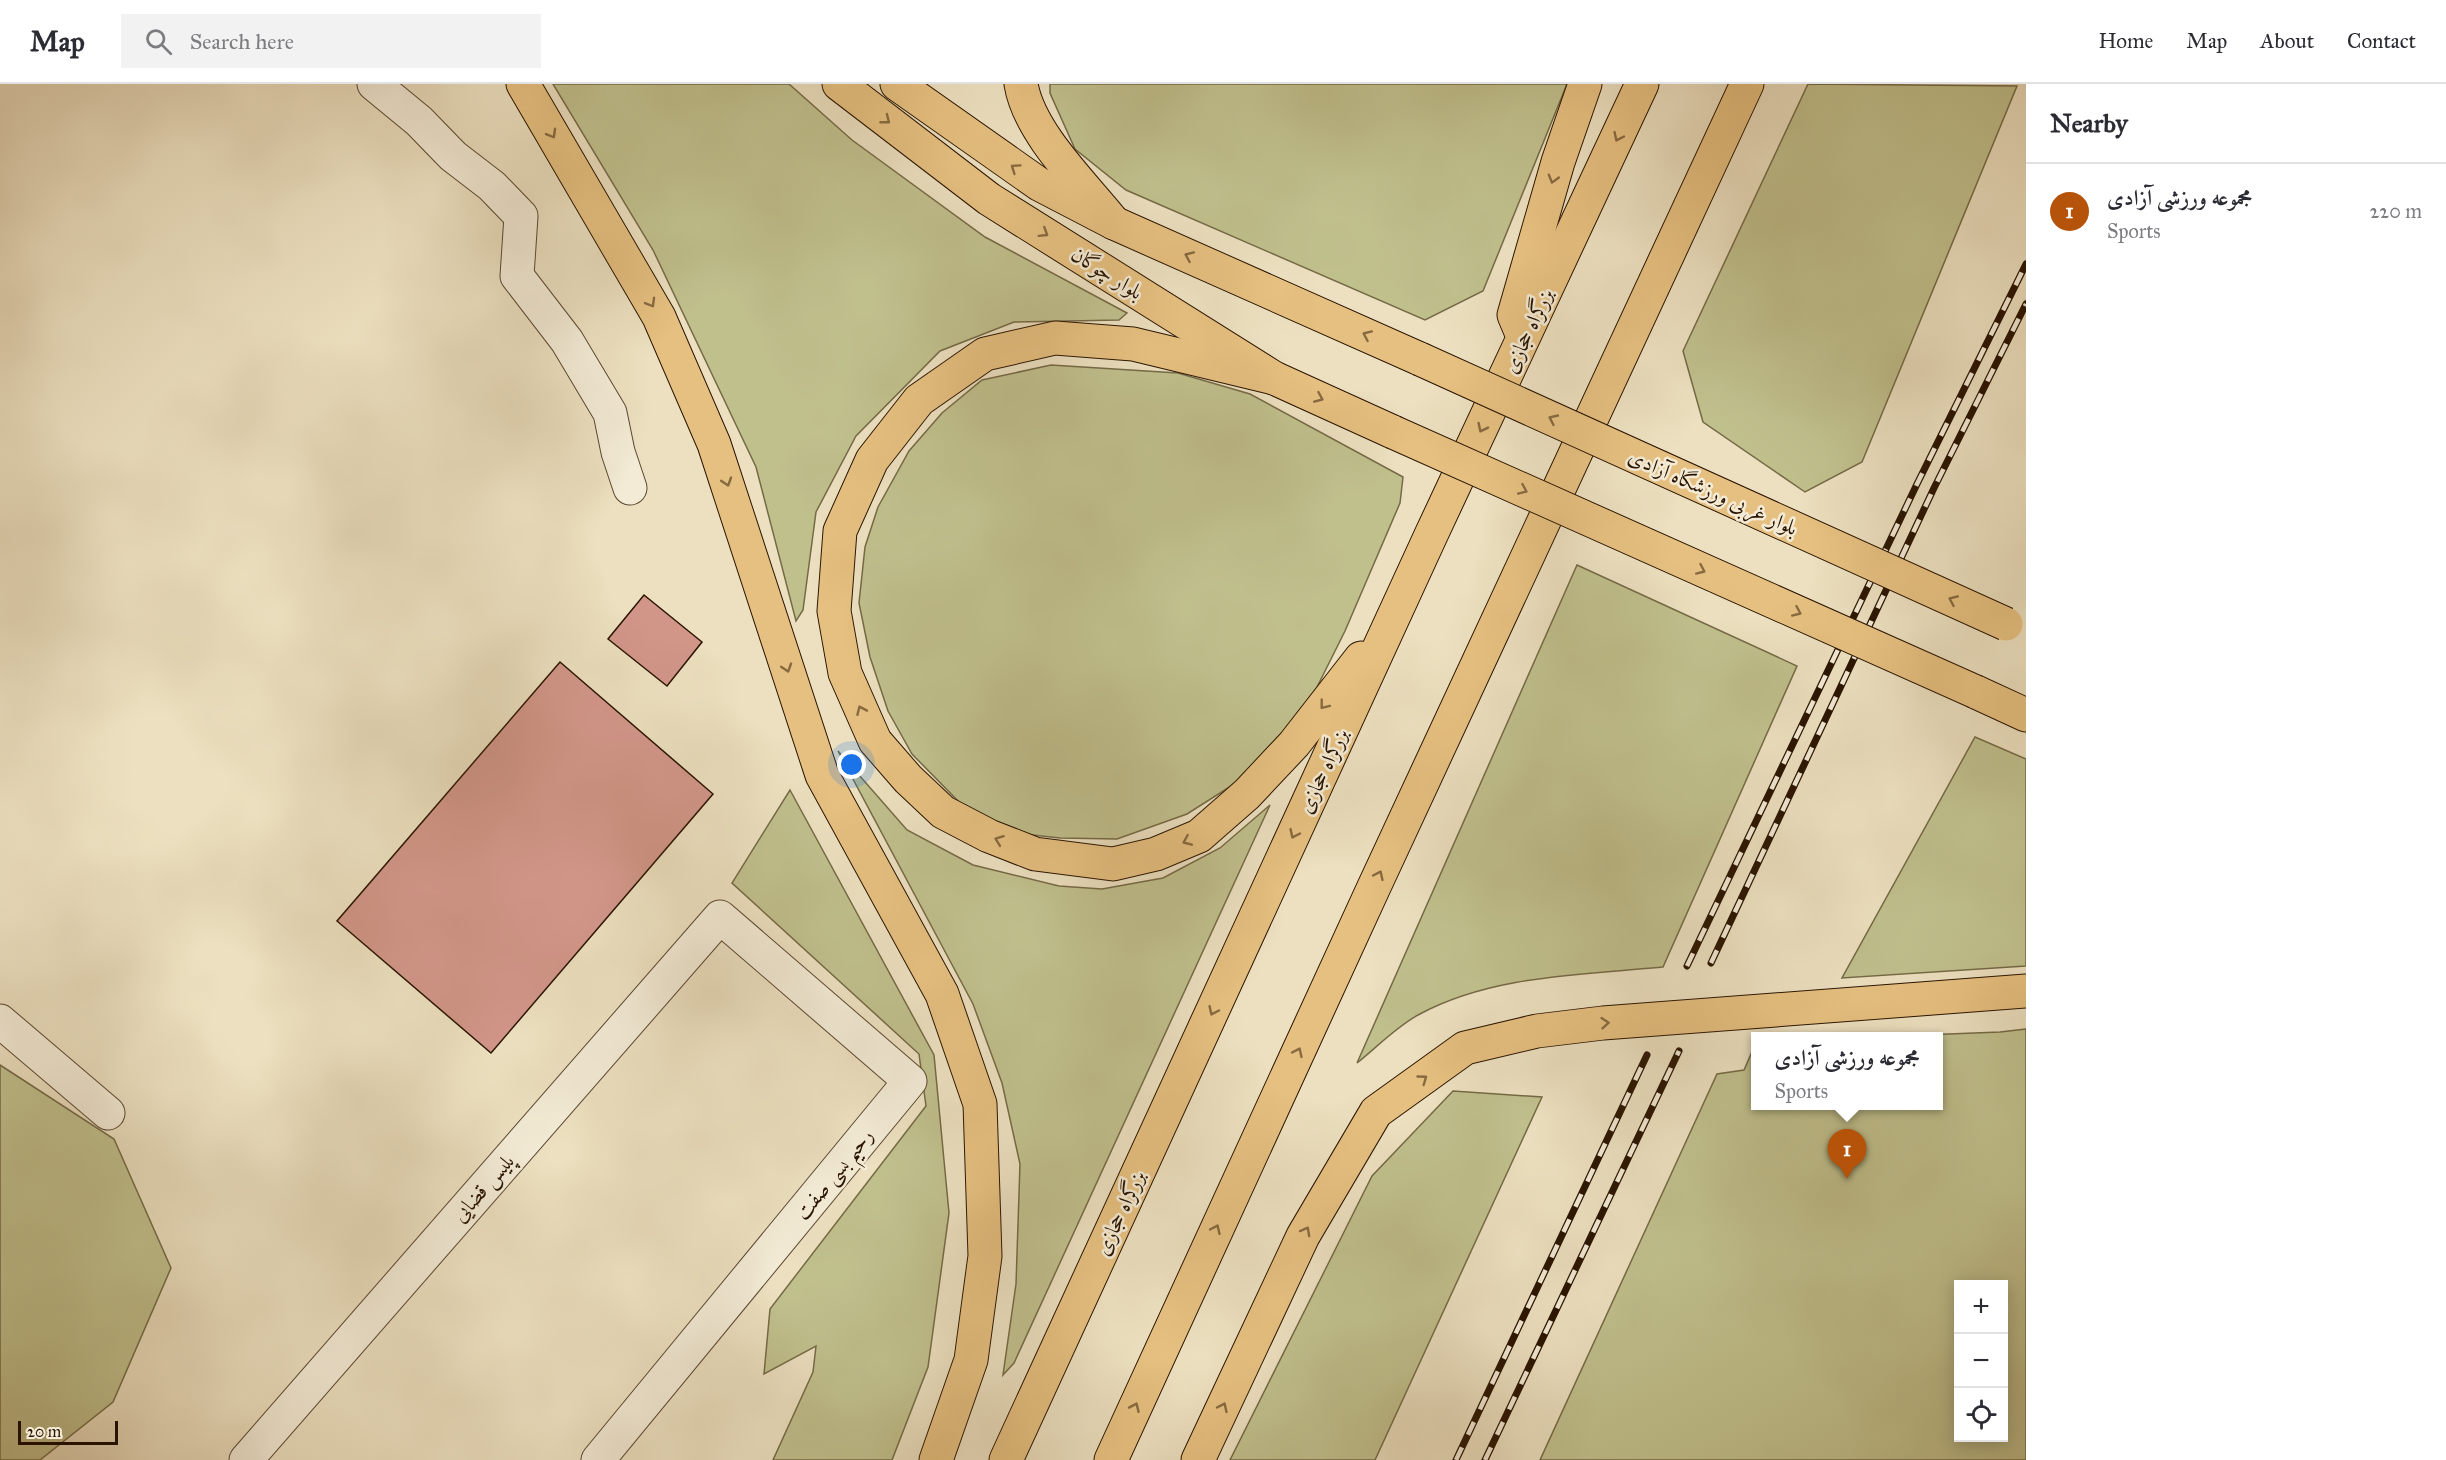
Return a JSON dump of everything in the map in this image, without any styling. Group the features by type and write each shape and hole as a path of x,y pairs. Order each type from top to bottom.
{"main road":[{"path":"523,84 659,317 714,444 822,776 942,994 980,1104 985,1256 971,1360 936,1460"},
{"name":"بلوار چوگان","path":"839,84 989,199 1274,378 2026,715"},
{"path":"897,84 1039,184 1114,223"},
{"path":"1022,84 1025,104 1049,142 1114,223"},
{"path":"1524,340 1514,315 1558,162 1585,84"},
{"name":"بزرگراه حجازی","path":"1006,1460 1642,84"},
{"path":"1112,1460 1358,921 1747,84"},
{"name":"بلوار غربی ورزشگاه آزادی","path":"1114,223 2016,628"},
{"path":"1274,378 1133,344 1055,338 985,354 919,400 872,460 840,531 834,611 845,673 875,741 908,779 944,812 989,836 1035,854 1113,864 1156,854 1199,836 1247,794 1294,744 1398,608"},
{"path":"1198,1460 1303,1236 1376,1112 1465,1048 1537,1031 1603,1023 2026,991"}],"street":[{"path":"374,84 419,121 453,156 492,186 521,216 517,276 567,340 610,413 618,452 630,488"},
{"name":"پلیس قضایی","path":"246,1460 720,916"},
{"name":"رحیم بسی صفت","path":"598,1460 910,1081 720,916"},
{"path":"0,1021 108,1113"}],"green space":[{"path":"553,84 789,84 852,140 985,237 1127,313 1119,320 1014,322 940,351 856,436 816,512 803,610 796,621 756,467 653,250"},
{"path":"1050,84 1567,84 1483,291 1425,320 1126,190 1075,149 1050,93"},
{"path":"1808,84 2017,86 1862,462 1805,492 1703,422 1683,351"},
{"path":"1051,365 1178,373 1250,394 1403,477 1400,503 1345,631 1316,689 1258,769 1187,814 1117,839 1060,838 1024,834 965,808 912,754 888,711 870,657 859,603 865,547 878,507 909,451 942,413 982,380"},
{"path":"1577,565 1797,666 1663,967 1537,979 1476,992 1418,1015 1357,1063"},
{"path":"1975,737 2026,759 2026,966 1842,978"},
{"path":"838,751 907,830 973,865 1059,886 1102,889 1163,878 1220,848 1270,805 1014,1363 1003,1375 1016,1284 1020,1164 1002,1083 973,1004"},
{"path":"790,790 934,1055 949,1213 928,1367 892,1460 773,1460 813,1372 816,1346 764,1374 770,1309 926,1106 919,1054 732,883"},
{"path":"2026,1029 2026,1460 1540,1460 1717,1074 1744,1070 1751,1054 1751,1110 1943,1110 1943,1034"},
{"path":"0,1065 114,1139 171,1268 113,1402 40,1460 0,1460"},
{"path":"1453,1091 1542,1097 1375,1460 1230,1460 1372,1176"}],"building":[{"path":"644,595 702,642 667,686 608,639"},
{"path":"560,662 713,794 491,1053 337,921"}],"railway":[{"path":"1687,966 1917,484 2026,264"},
{"path":"1711,963 1934,488 2026,304"},
{"path":"1485,1460 1679,1051"},
{"path":"1456,1460 1647,1055"}],"place":[{"name":"مجموعه ورزشی آزادی","path":"1847,1179"}]}
